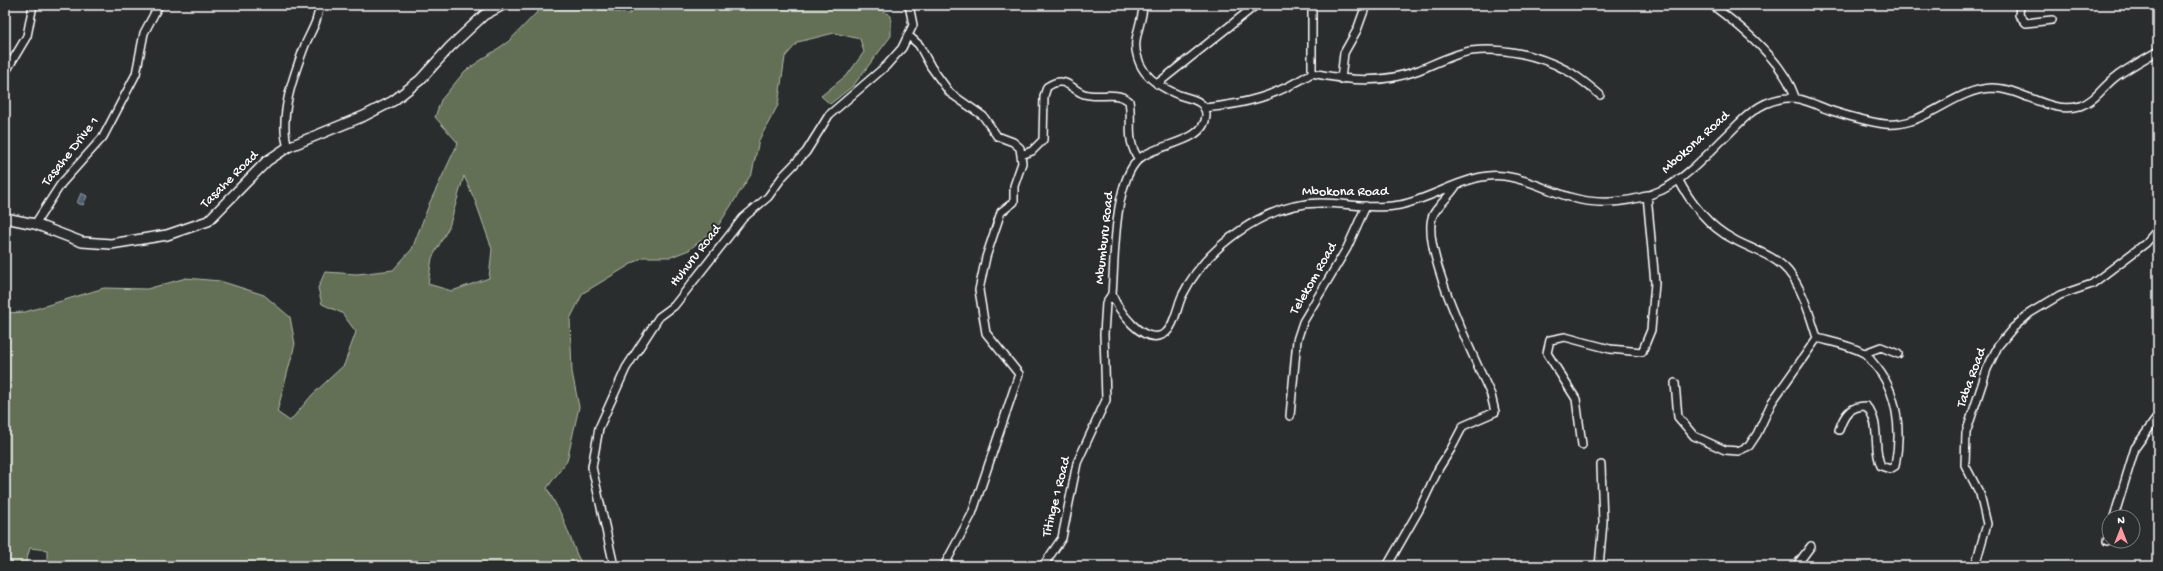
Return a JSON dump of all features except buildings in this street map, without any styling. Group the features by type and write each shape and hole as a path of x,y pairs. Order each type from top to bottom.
{"street":[{"path":"5,73 27,36 33,5"},
{"name":"Tasahe Drive 1","path":"36,224 61,184 103,137 136,74 144,33 159,5"},
{"path":"288,147 284,135 291,86 306,44 319,16 319,5"},
{"name":"Tasahe Road","path":"5,218 36,224 82,242 111,244 167,235 208,221 267,161 288,147 364,116 393,101 420,80 450,47 484,15 503,5"},
{"name":"Huhuru Road","path":"614,566 592,466 599,428 626,368 659,317 674,306 743,218 768,197 783,176 806,152 829,115 886,66 902,48 913,25 909,5"},
{"path":"1143,5 1136,40 1136,54 1141,67 1158,84 1179,95 1195,100 1204,108 1234,105 1263,98 1291,86 1312,73 1341,80 1370,81 1415,72 1470,51 1521,54 1567,70 1600,95"},
{"path":"1158,84 1256,5"},
{"path":"1312,5 1312,73"},
{"path":"1341,80 1344,53 1357,30 1366,5"},
{"path":"1712,5 1753,40 1781,70 1790,84 1795,97 1832,111 1876,123 1889,124 1913,121 1970,93 1988,89 2015,92 2051,105 2069,109 2084,104 2097,97 2114,78 2158,51"},
{"path":"2020,5 2018,15 2026,23 2052,20"},
{"path":"909,36 919,44 931,67 950,93 983,116 997,136 1013,142 1020,148 1022,163 1014,186 1014,202 1001,212 986,257 980,290 986,333 1019,374 972,514 944,566"},
{"path":"1021,155 1032,151 1043,140 1044,96 1047,87 1059,82 1068,83 1085,94 1111,94 1123,96 1129,101 1132,112 1130,141 1133,152 1139,159"},
{"name":"Mbokona Road","path":"1112,294 1115,302 1142,334 1158,336 1164,334 1169,329 1183,295 1195,275 1210,256 1241,231 1294,206 1322,203 1366,206 1399,205 1430,196 1483,177 1503,176 1522,179 1572,198 1592,202 1612,202 1647,195 1663,189 1678,179 1723,140 1750,112 1764,104 1780,99 1795,97"},
{"name":"Mbumburu Road","path":"1112,294 1120,197 1126,176 1139,159 1150,151 1184,141 1201,129 1205,122 1204,108"},
{"path":"1678,179 1687,196 1705,217 1732,239 1765,253 1788,272 1803,298 1817,338"},
{"path":"1387,566 1419,510 1439,468 1452,449 1463,426 1495,412 1490,395 1438,266 1431,236 1433,215 1456,186"},
{"path":"1582,446 1576,399 1547,353 1550,340 1565,337 1610,349 1642,352 1651,330 1655,283 1647,195"},
{"name":"Telekom Road","path":"1290,416 1298,340 1303,322 1348,248 1366,206"},
{"name":"Taba Road","path":"1975,566 1987,524 1980,494 1965,465 1966,433 1987,369 1998,346 2013,328 2030,313 2060,295 2092,284 2146,243 2158,229"},
{"name":"Titinge 1 Road","path":"1043,566 1062,538 1077,463 1106,400 1104,334 1106,303 1112,294"},
{"path":"1817,338 1865,353 1881,372 1892,395 1898,422 1897,455 1895,466 1890,469 1881,466 1877,457 1873,414 1866,406 1858,406 1846,413 1839,430"},
{"path":"1675,383 1678,417 1694,436 1725,450 1738,451 1749,446 1757,434 1772,402 1817,338"},
{"path":"1865,353 1881,347 1898,354"},
{"path":"2116,509 2134,448 2158,416"},
{"path":"1599,566 1603,522 1601,465"},
{"path":"1796,566 1811,546"}],"green space":[{"path":"544,5 587,5 593,8 630,14 632,5 875,5 891,16 891,36 853,86 830,104 821,96 848,74 864,52 860,39 834,33 798,42 785,57 778,105 759,140 752,173 718,226 689,250 671,257 643,257 583,293 570,319 572,372 579,407 567,461 547,488 562,516 577,555 583,566 47,566 47,550 30,548 25,566 5,566 5,313 25,312 104,288 147,289 186,278 220,281 264,295 290,317 295,344 277,412 290,421 312,395 344,365 356,332 342,313 322,304 318,288 325,272 357,274 393,270 412,249 430,202 458,143 435,117 441,100 465,71 509,41","holes":["464,176 476,203 492,249 489,278 452,291 428,284 432,258 449,227"]}],"water":[{"path":"81,193 87,196 83,205 77,203"}]}
